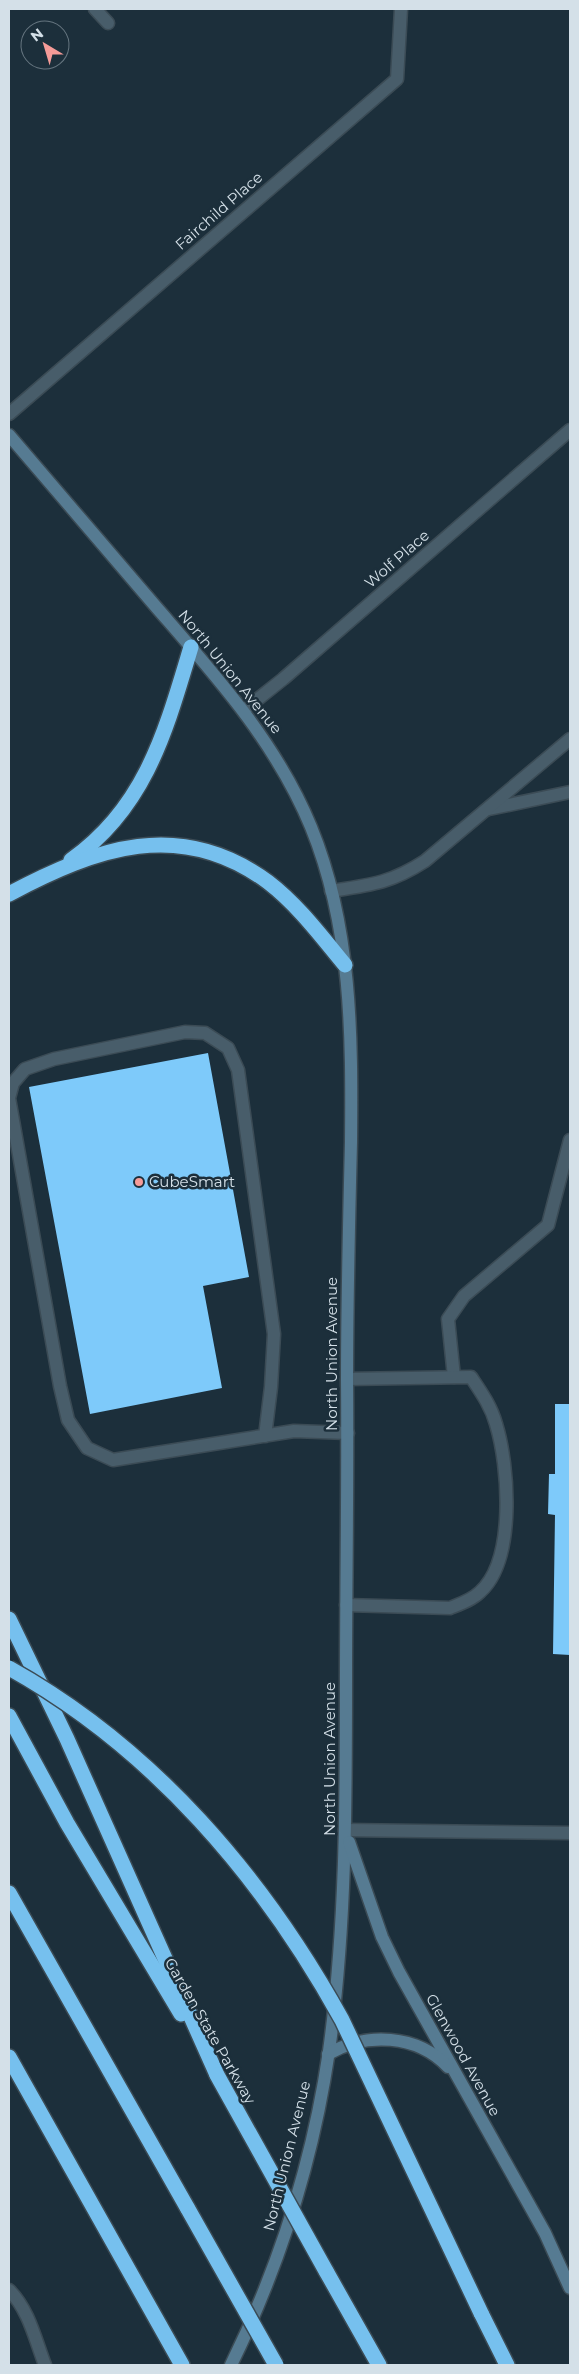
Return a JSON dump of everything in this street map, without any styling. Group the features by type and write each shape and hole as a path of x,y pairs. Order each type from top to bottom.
{"highway":[{"path":"50,873 73,859 112,825 140,786 165,728 191,647"},
{"path":"9,894 75,862 101,854 148,845 190,846 232,860 268,883 300,912 345,965"},
{"path":"9,1618 67,1739 217,2075"},
{"path":"9,1668 97,1726 165,1785 202,1822 271,1907 319,1978 342,2020 507,2365"},
{"name":"Garden State Parkway","path":"9,1716 68,1823 217,2075 379,2365"},
{"path":"9,1893 276,2365"},
{"path":"9,2057 180,2362"}],"street":[{"path":"96,9 108,23"},
{"name":"Fairchild Place","path":"9,414 397,79 401,9"},
{"name":"Wolf Place","path":"244,710 283,679 570,430"},
{"name":"North Union Avenue","path":"9,436 244,710 279,762 299,800 322,860 331,891 345,965 350,1013 352,1082 347,1378 346,1830 339,1947 328,2054 310,2144 285,2234 269,2279 231,2365"},
{"path":"331,891 378,883 409,871 425,861 570,739"},
{"path":"486,810 570,792"},
{"path":"265,1436 271,1387 274,1334 238,1070 228,1048 205,1033 185,1032 54,1059 25,1069 13,1082 9,1098 60,1386 68,1420 88,1448 113,1460 141,1457 265,1436 294,1431 348,1432"},
{"path":"454,1377 448,1319 464,1296 548,1225 570,1140"},
{"path":"346,1605 450,1608 465,1602 481,1592 493,1574 503,1545 507,1476 496,1423 485,1398 471,1377 347,1378"},
{"path":"346,1830 570,1833"},
{"name":"Glenwood Avenue","path":"346,1830 359,1875 382,1937 455,2074 545,2232 570,2288"},
{"path":"328,2054 351,2042 367,2039 388,2039 407,2042 426,2051 443,2062 455,2074"},
{"path":"9,2290 27,2315 45,2365"}],"building":[{"name":"CubeSmart","path":"208,1053 249,1277 203,1286 222,1388 90,1414 29,1087"},
{"path":"555,1404 570,1404 570,1655 553,1654 555,1515 548,1514 549,1474 555,1474"}],"place":[{"name":"CubeSmart","path":"139,1182"}]}
